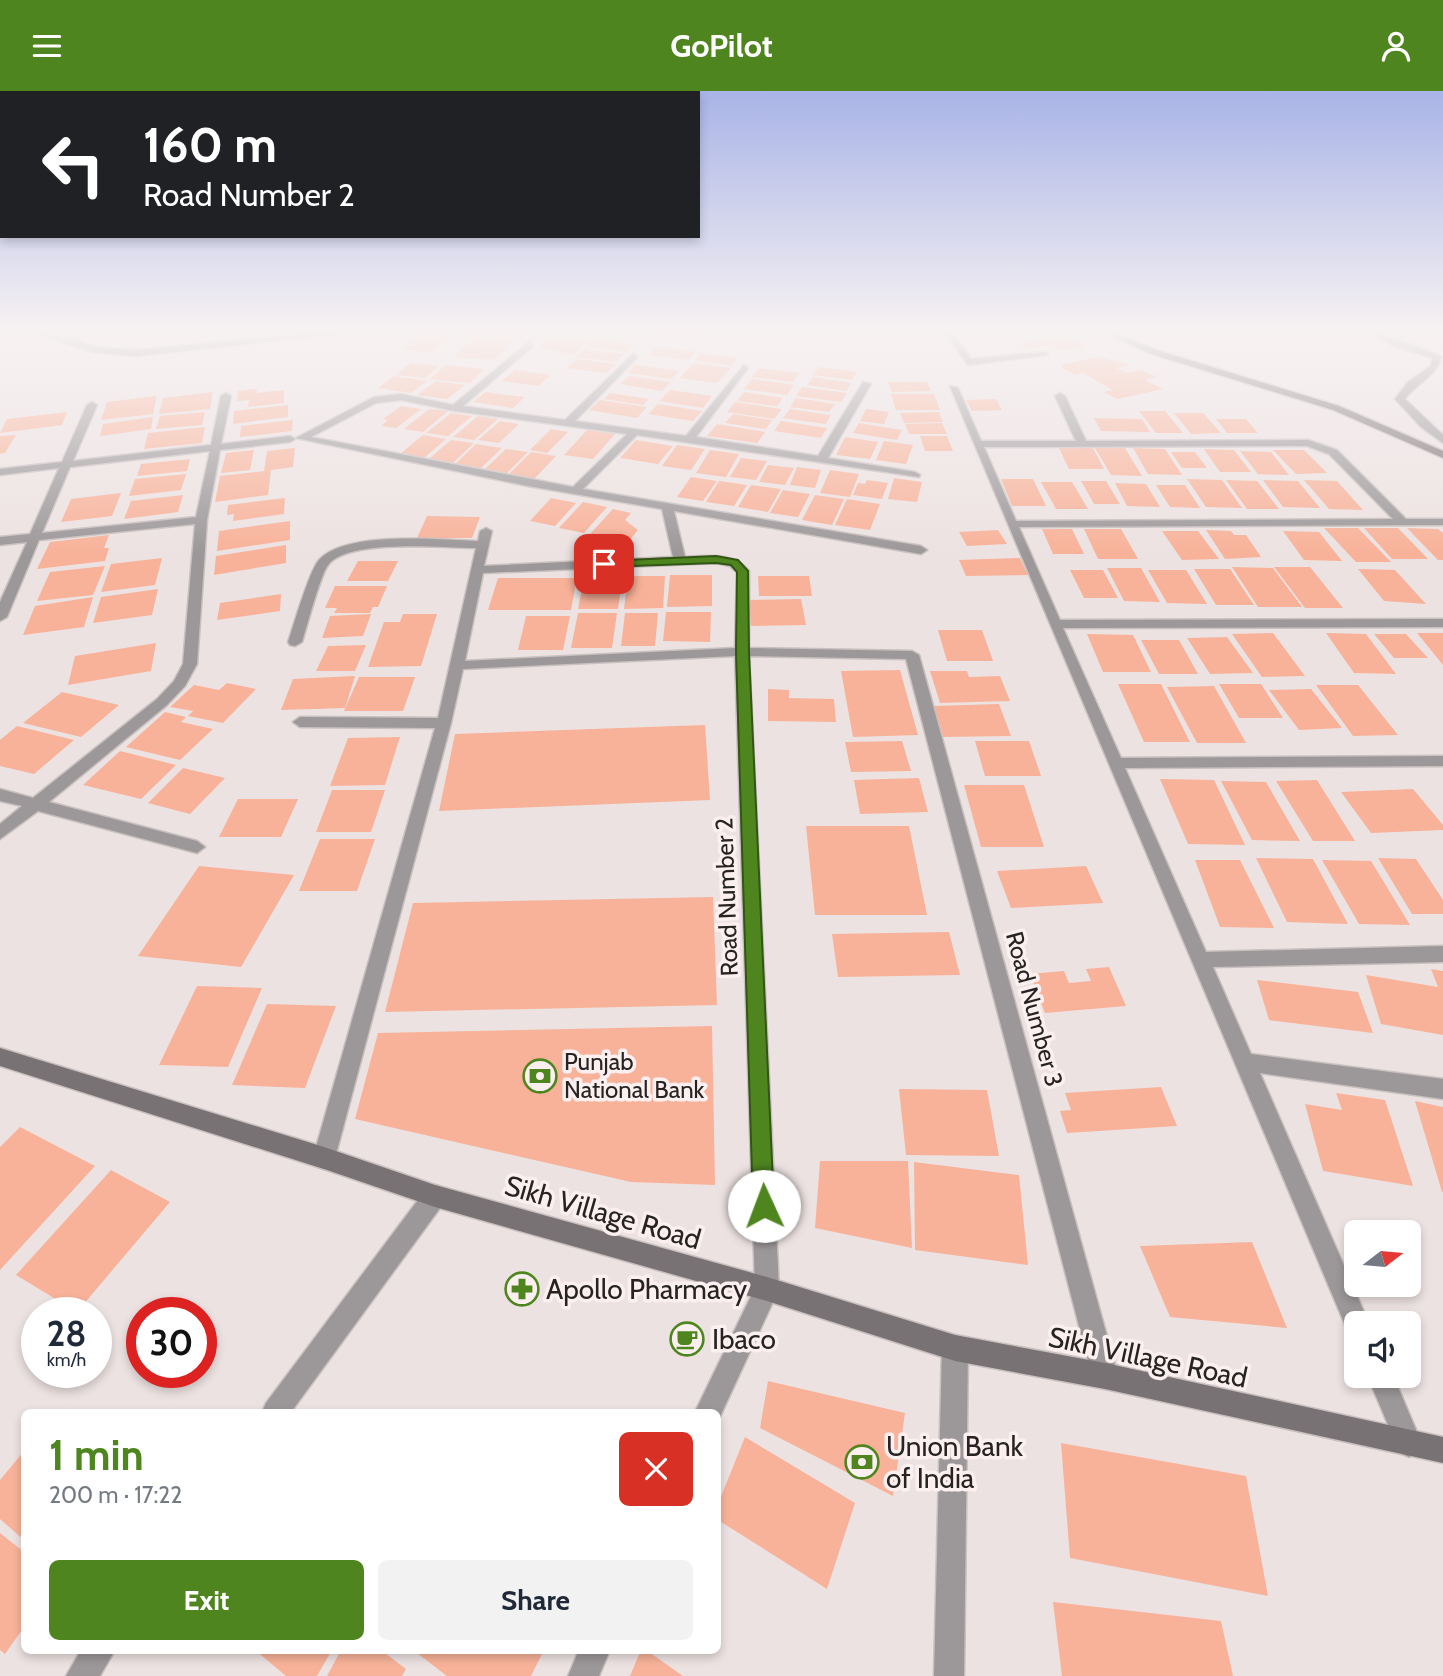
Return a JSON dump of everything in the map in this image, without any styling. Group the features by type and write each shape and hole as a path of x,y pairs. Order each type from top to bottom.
{"main road":[{"path":"1308,406 1443,464"},
{"path":"1330,406 1443,455"},
{"name":"Sikh Village Road","path":"0,1057 324,1158 435,1196 767,1289 956,1348 1105,1376 1443,1450"}],"street":[{"path":"0,617 92,406"},
{"path":"0,834 162,702 180,683 190,664 201,520 224,406"},
{"path":"295,439 364,406"},
{"path":"445,406 635,431 915,475"},
{"path":"567,423 584,406"},
{"path":"689,439 715,406"},
{"path":"822,459 853,406"},
{"path":"961,406 1352,1311"},
{"path":"1065,406 1082,443"},
{"path":"1406,406 1443,440"},
{"path":"575,491 635,431"},
{"path":"0,471 295,439 575,491 921,550"},
{"path":"979,444 1308,443 1323,446 1403,522"},
{"path":"477,570 680,561 667,507"},
{"path":"0,541 201,520"},
{"path":"1013,524 1443,522"},
{"path":"295,642 323,563 330,556 365,545 484,538 444,723 324,1158"},
{"name":"Road Number 2","path":"680,561 727,561 743,571 742,652 767,1289"},
{"path":"1056,624 1443,623"},
{"path":"458,665 742,652"},
{"name":"Road Number 3","path":"742,652 912,655 1105,1376"},
{"path":"300,722 444,723"},
{"path":"1116,763 1443,761"},
{"path":"0,795 197,847"},
{"path":"1201,960 1443,954"},
{"path":"1245,1062 1443,1089"},
{"path":"277,1409 435,1196"},
{"path":"709,1409 767,1289"},
{"path":"949,1676 956,1348"},
{"path":"1385,1388 1409,1444"},
{"path":"81,1676 97,1654"},
{"path":"583,1676 593,1654"}],"building":[{"path":"106,406 155,406 153,414 101,420"},
{"path":"161,406 211,406 210,409 159,414"},
{"path":"288,406 288,417 233,424 234,411"},
{"path":"401,406 421,409 396,428 381,426 388,420 383,419"},
{"path":"593,406 647,407 637,418 589,410"},
{"path":"656,406 702,411 693,421 648,414"},
{"path":"732,406 782,409 774,419 727,412"},
{"path":"791,406 834,406 829,412"},
{"path":"895,406 938,406 940,410 896,410"},
{"path":"969,406 1000,406 1002,410 972,411"},
{"path":"429,409 448,411 423,432 404,429"},
{"path":"790,409 831,415 826,424 783,418"},
{"path":"866,409 889,412 884,424 860,421"},
{"path":"1139,411 1165,411 1183,433 1156,433"},
{"path":"67,412 62,425 0,433 7,419"},
{"path":"205,412 202,425 156,429 160,416"},
{"path":"939,412 943,422 904,423 900,413"},
{"path":"451,413 472,416 448,436 426,433"},
{"path":"1174,413 1203,413 1221,433 1191,434"},
{"path":"733,414 772,420 766,429 725,423"},
{"path":"478,416 498,419 474,440 453,437"},
{"path":"153,417 151,429 100,436 103,424"},
{"path":"1094,418 1142,419 1150,432 1101,431"},
{"path":"1216,419 1246,419 1258,433 1227,433"},
{"path":"293,420 292,431 240,437 241,426"},
{"path":"500,421 519,424 499,443 478,440"},
{"path":"781,421 827,428 821,438 774,431"},
{"path":"859,423 902,430 897,440 853,433"},
{"path":"942,423 947,434 909,434 905,424"},
{"path":"717,424 765,432 757,443 707,436"},
{"path":"205,427 202,443 144,449 148,433"},
{"path":"551,429 568,432 547,453 530,450"},
{"path":"587,430 615,434 593,459 564,455"},
{"path":"16,435 5,453 0,454 0,436"},
{"path":"423,435 446,439 424,458 400,454"},
{"path":"920,436 947,436 953,451 925,451"},
{"path":"845,437 878,442 870,459 836,455"},
{"path":"451,440 474,443 453,463 429,459"},
{"path":"636,440 673,446 658,464 620,458"},
{"path":"884,441 913,445 906,464 876,460"},
{"path":"476,444 502,448 480,469 454,465"},
{"path":"677,445 705,449 691,470 662,466"},
{"path":"295,448 293,467 271,470 268,495 215,502 220,476 264,471 267,451"},
{"path":"1059,448 1093,448 1104,469 1069,469"},
{"path":"1095,448 1125,448 1142,476 1111,475"},
{"path":"1133,448 1165,449 1182,475 1148,474"},
{"path":"506,449 528,452 507,473 485,469"},
{"path":"1204,449 1234,450 1251,472 1220,472"},
{"path":"254,450 250,470 221,473 226,453"},
{"path":"710,450 739,454 726,477 696,473"},
{"path":"1273,450 1304,450 1327,473 1296,474"},
{"path":"1240,451 1271,452 1289,475 1258,474"},
{"path":"531,452 556,456 534,479 508,475"},
{"path":"1171,452 1195,452 1207,468 1182,468"},
{"path":"741,458 767,461 756,480 730,477"},
{"path":"190,459 187,471 137,476 141,464"},
{"path":"768,465 794,468 785,485 759,482"},
{"path":"797,467 821,470 815,488 790,485"},
{"path":"830,470 859,474 850,497 820,493"},
{"path":"186,474 181,490 129,496 135,479"},
{"path":"691,477 717,481 703,501 677,497"},
{"path":"894,478 922,482 917,502 888,499"},
{"path":"1001,479 1033,479 1046,506 1012,506"},
{"path":"1187,479 1222,480 1242,508 1206,507"},
{"path":"867,480 888,483 882,499 853,495 858,483 865,484"},
{"path":"1226,480 1257,481 1279,509 1247,509"},
{"path":"1263,480 1298,481 1320,508 1283,507"},
{"path":"1304,480 1337,481 1363,510 1329,509"},
{"path":"719,481 747,485 734,506 706,502"},
{"path":"1081,481 1106,481 1120,504 1094,504"},
{"path":"1041,482 1072,482 1088,509 1056,509"},
{"path":"1115,483 1146,484 1160,507 1127,506"},
{"path":"751,485 781,489 768,512 738,507"},
{"path":"1156,485 1185,485 1200,508 1170,507"},
{"path":"783,490 810,494 798,517 770,513"},
{"path":"121,493 112,516 61,522 71,499"},
{"path":"183,495 178,512 124,519 131,501"},
{"path":"815,495 844,499 832,525 802,520"},
{"path":"285,498 284,514 233,521 234,514 227,515 228,505"},
{"path":"551,498 576,503 555,526 530,521"},
{"path":"847,499 880,504 870,530 835,525"},
{"path":"583,502 607,507 584,533 559,528"},
{"path":"613,509 631,513 625,520 638,530 628,542 590,534"},
{"path":"427,516 480,517 472,538 417,538"},
{"path":"290,521 290,540 217,551 219,531"},
{"path":"1324,528 1358,528 1391,562 1356,562"},
{"path":"1364,528 1398,528 1428,559 1392,559"},
{"path":"1407,528 1438,529 1443,533 1443,560 1438,560"},
{"path":"1042,529 1072,529 1084,554 1053,554"},
{"path":"1084,529 1121,529 1138,559 1098,559"},
{"path":"998,530 1007,544 967,546 959,532"},
{"path":"1206,530 1231,531 1234,535 1246,535 1261,557 1225,559"},
{"path":"1162,531 1198,531 1219,559 1182,560"},
{"path":"1283,531 1319,532 1342,561 1304,560"},
{"path":"109,535 104,548 109,548 105,561 37,569 50,542"},
{"path":"286,545 286,563 214,575 216,556"},
{"path":"162,558 155,585 101,592 111,564"},
{"path":"1020,558 1028,575 966,576 959,560"},
{"path":"358,561 398,561 388,581 347,581"},
{"path":"105,566 93,595 37,601 50,572"},
{"path":"1232,567 1273,568 1302,607 1258,607"},
{"path":"1274,567 1310,567 1343,608 1305,608"},
{"path":"1107,568 1141,568 1160,602 1124,601"},
{"path":"1194,569 1230,569 1254,605 1216,605"},
{"path":"1358,569 1395,570 1426,604 1384,601"},
{"path":"1070,570 1103,570 1118,598 1084,598"},
{"path":"1148,570 1186,570 1207,604 1167,603"},
{"path":"585,573 623,573 618,609 578,609"},
{"path":"670,575 712,575 712,606 667,607"},
{"path":"628,576 665,576 663,608 624,609"},
{"path":"758,576 809,576 812,596 759,596"},
{"path":"498,578 577,578 571,610 488,610"},
{"path":"335,586 387,586 378,607 373,607 370,613 334,613 337,608 325,608"},
{"path":"158,589 152,615 93,623 101,597"},
{"path":"281,594 280,611 217,620 220,603"},
{"path":"93,597 84,627 23,635 35,606"},
{"path":"801,599 806,625 751,626 748,600"},
{"path":"666,612 711,612 710,642 663,641"},
{"path":"578,613 617,613 612,648 571,648"},
{"path":"625,613 658,613 655,646 621,646"},
{"path":"371,614 363,636 322,638 330,616"},
{"path":"403,614 437,614 421,666 368,667 384,622 400,622"},
{"path":"526,616 570,616 563,650 518,650"},
{"path":"938,630 982,630 993,661 947,661"},
{"path":"1273,633 1305,676 1262,677 1232,634"},
{"path":"1326,633 1366,634 1396,674 1354,673"},
{"path":"1417,633 1443,633 1443,665"},
{"path":"1087,634 1133,635 1151,672 1103,672"},
{"path":"1374,634 1406,634 1428,658 1394,658"},
{"path":"1227,637 1253,673 1210,674 1187,638"},
{"path":"1141,640 1179,640 1198,674 1159,674"},
{"path":"156,643 151,671 68,685 75,656"},
{"path":"366,645 355,671 316,671 328,646"},
{"path":"900,670 918,735 853,737 841,671"},
{"path":"930,671 967,671 969,677 1000,676 1010,701 940,703"},
{"path":"355,676 345,708 281,710 293,679"},
{"path":"359,677 415,677 403,711 344,711"},
{"path":"227,683 256,689 223,723 188,716 193,711 170,707 194,685 219,690"},
{"path":"1118,684 1161,684 1190,742 1144,742"},
{"path":"1219,684 1261,684 1283,718 1239,718"},
{"path":"1316,685 1358,685 1398,735 1353,736"},
{"path":"1214,686 1246,743 1197,743 1167,687"},
{"path":"768,689 789,690 789,698 834,699 836,722 768,721"},
{"path":"1311,689 1342,728 1299,730 1269,690"},
{"path":"62,692 119,705 81,737 23,723"},
{"path":"999,704 1011,736 943,737 934,706"},
{"path":"165,712 186,717 181,722 213,729 180,760 126,747"},
{"path":"705,725 710,800 439,811 455,734"},
{"path":"17,726 74,740 34,774 0,766 0,740"},
{"path":"400,737 385,785 330,786 348,738"},
{"path":"902,741 911,771 851,772 845,742"},
{"path":"975,741 1029,741 1041,776 985,776"},
{"path":"120,751 176,765 141,799 83,785"},
{"path":"183,768 225,778 190,814 148,803"},
{"path":"919,778 928,812 860,814 854,780"},
{"path":"1160,779 1214,780 1245,845 1188,844"},
{"path":"1317,780 1355,841 1313,841 1276,781"},
{"path":"1221,781 1266,782 1300,841 1252,840"},
{"path":"964,785 1024,785 1044,847 981,847"},
{"path":"1413,789 1443,825 1443,830 1371,833 1341,792"},
{"path":"332,790 385,790 371,832 316,832"},
{"path":"238,799 298,799 281,837 219,837"},
{"path":"806,826 909,826 927,915 815,915"},
{"path":"320,839 375,839 357,891 299,891"},
{"path":"1256,858 1313,859 1348,924 1287,922"},
{"path":"1378,858 1416,859 1443,900 1443,914 1412,914"},
{"path":"1195,860 1240,860 1274,928 1220,927"},
{"path":"1322,860 1371,861 1410,925 1359,924"},
{"path":"199,866 294,875 241,967 138,956"},
{"path":"1086,866 1103,903 1011,908 997,871"},
{"path":"713,897 717,1005 385,1012 413,903"},
{"path":"949,932 960,975 838,977 832,934"},
{"path":"1109,967 1126,1006 1045,1013 1030,974 1064,971 1069,983 1091,981 1086,969"},
{"path":"1431,969 1443,971 1443,1035 1381,1024 1366,975 1438,987"},
{"path":"1257,980 1358,992 1373,1033 1269,1020"},
{"path":"197,986 262,988 228,1067 159,1065"},
{"path":"267,1004 336,1006 305,1088 232,1085"},
{"name":"Punjab National Bank","path":"712,1026 715,1185 631,1182 355,1119 378,1033"},
{"path":"1161,1087 1177,1126 1067,1133 1060,1111 1071,1110 1065,1093"},
{"path":"899,1089 987,1090 999,1156 906,1155"},
{"path":"1336,1093 1385,1100 1413,1186 1323,1171 1305,1104 1342,1110"},
{"path":"1415,1101 1443,1107 1443,1192 1442,1192"},
{"path":"20,1127 95,1166 0,1270 0,1147"},
{"path":"820,1161 908,1161 912,1248 815,1228"},
{"path":"914,1162 1019,1175 1028,1265 915,1250"},
{"path":"111,1170 170,1202 90,1297 52,1297 16,1275"},
{"path":"1252,1242 1287,1328 1170,1317 1140,1246"},
{"name":"Union Bank of India","path":"768,1381 905,1413 893,1496 760,1428"},
{"path":"745,1437 855,1503 827,1589 721,1522 721,1497"},
{"path":"1061,1443 1246,1476 1268,1596 1070,1558"},
{"path":"21,1455 21,1537 0,1519 0,1480"},
{"path":"0,1533 21,1550 21,1631 5,1654 0,1650"},
{"path":"1053,1602 1221,1621 1233,1676 1062,1676"},
{"path":"260,1654 330,1654 317,1676 286,1676"},
{"path":"339,1654 386,1654 406,1669 402,1676 327,1676"},
{"path":"418,1654 542,1654 531,1676 447,1676"},
{"path":"639,1654 652,1654 683,1676 630,1676"}],"place":[{"name":"Punjab National Bank","path":"540,1076"},
{"name":"Apollo Pharmacy","path":"522,1289"},
{"name":"Ibaco","path":"687,1339"},
{"name":"Union Bank of India","path":"862,1462"}],"route":[{"path":"604,564 716,559 734,563 743,571 742,652 764,1206"}]}
